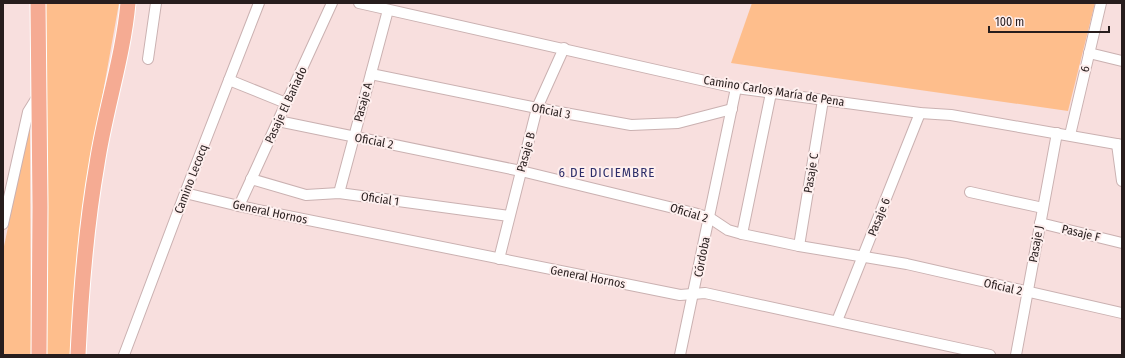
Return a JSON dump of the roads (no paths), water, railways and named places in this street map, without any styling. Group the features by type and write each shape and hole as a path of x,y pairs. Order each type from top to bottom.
{"highway":[{"path":"38,3 39,355"},
{"path":"78,355 83,264 97,164 122,48 128,3"},
{"path":"80,324 86,344 86,355"}],"street":[{"path":"148,59 156,3"},
{"name":"Camino Lecocq","path":"124,355 259,3"},
{"name":"Pasaje El Bañado","path":"239,206 332,3"},
{"name":"Camino Carlos María de Pena","path":"359,3 736,88 920,113 951,115 1057,132 1119,145"},
{"name":"6","path":"1070,135 1101,3"},
{"name":"Pasaje A","path":"339,193 388,10"},
{"name":"Pasaje B","path":"499,259 537,108 564,48"},
{"path":"1089,53 1122,61"},
{"name":"Oficial 3","path":"371,74 537,108 642,126 685,122 732,109"},
{"path":"229,80 286,103"},
{"name":"Córdoba","path":"680,355 710,218 736,88"},
{"path":"742,234 771,93"},
{"path":"3,224 28,112 39,94"},
{"name":"Pasaje C","path":"799,246 823,100"},
{"name":"Pasaje 6","path":"836,321 864,256 920,113"},
{"name":"Oficial 2","path":"278,121 354,138 520,171 710,218 728,230 742,234 799,246 907,264 1122,313"},
{"name":"Pasaje J","path":"1016,355 1057,132"},
{"path":"1119,145 1122,180"},
{"name":"Oficial 1","path":"251,179 306,195 339,193 510,216"},
{"path":"970,192 1043,208"},
{"name":"General Hornos","path":"185,193 239,206 680,295 705,293 990,355"},
{"name":"Pasaje F","path":"1040,223 1122,243"}],"district":[{"name":"6 DE DICIEMBRE","path":"607,172"}]}
